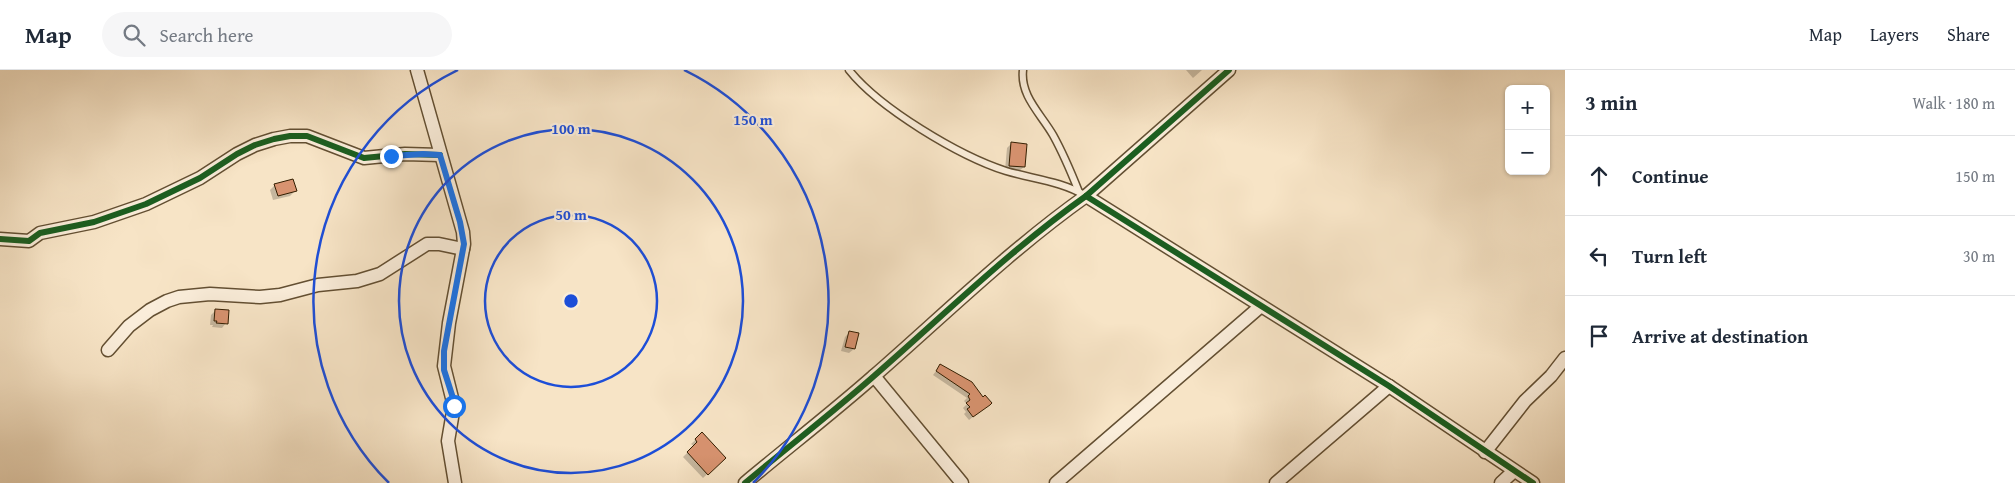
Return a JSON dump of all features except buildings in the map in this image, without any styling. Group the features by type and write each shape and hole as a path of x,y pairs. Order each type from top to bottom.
{"street":[{"path":"417,70 460,222 464,244 449,323 444,366 454,406 448,442 455,483"},
{"path":"745,483 874,376 967,291 1065,211 1082,194 1229,70"},
{"path":"0,239 29,241 40,232 94,222 146,204 200,178 243,150 274,139 290,136 307,136 364,158 405,154 440,155"},
{"path":"1082,194 1389,386 1533,483"},
{"path":"108,350 129,326 150,310 179,297 210,294 260,297 280,294 318,285 357,281 380,274 427,244 439,244 462,250"},
{"path":"1056,483 1261,306"},
{"path":"1485,452 1525,401 1551,376 1565,358"},
{"path":"874,376 962,483"},
{"path":"1276,483 1389,386"},
{"path":"1501,483 1514,471"}],"lane":[{"path":"848,70 882,101 956,150 980,162 1008,172 1036,177 1082,194"},
{"path":"1023,70 1024,86 1028,97 1052,133 1082,194"}],"cycle path":[{"path":"745,483 858,390 1031,238 1086,196 1229,70"},
{"path":"0,239 29,241 40,233 94,222 146,204 200,178 237,154 255,145 274,139 290,136 307,136 364,158 405,154 440,155"},
{"path":"1086,196 1389,386 1533,483"}],"route":[{"path":"391,156 405,154 440,155 460,222 464,244 444,351 444,366 454,406"}]}
